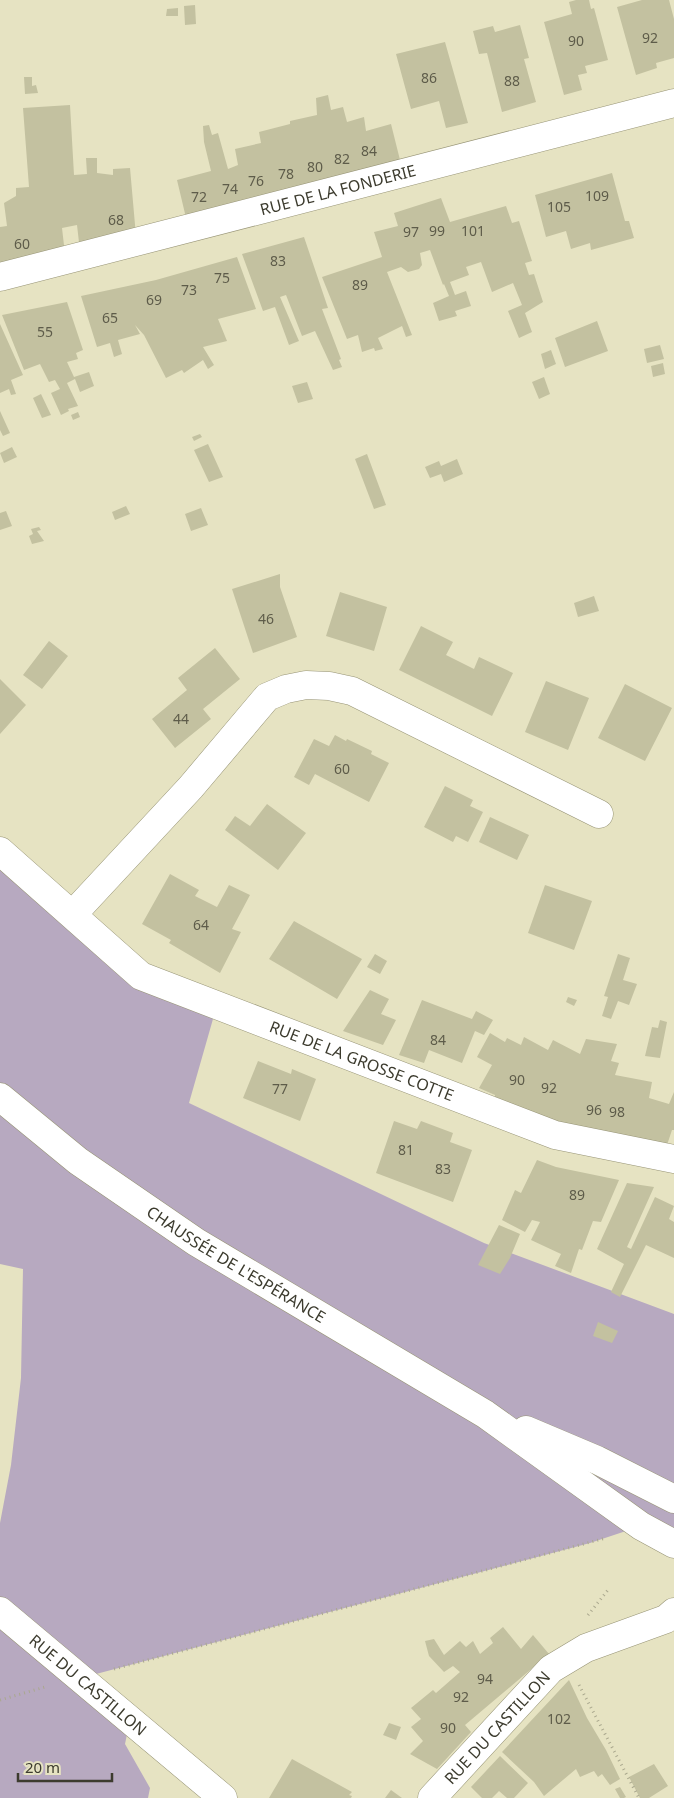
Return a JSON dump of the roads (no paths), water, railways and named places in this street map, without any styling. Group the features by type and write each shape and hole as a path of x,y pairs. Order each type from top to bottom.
{"street":[{"name":"RUE DE LA FONDERIE","path":"0,276 674,103"},
{"path":"73,914 191,787 267,697 286,689 306,685 329,686 352,691 599,814"},
{"name":"RUE DE LA GROSSE COTTE","path":"0,851 142,976 555,1135 674,1159"},
{"name":"CHAUSSÉE DE L'ESPÉRANCE","path":"0,1097 78,1161 196,1242 485,1414"},
{"path":"485,1414 597,1460 674,1499"},
{"path":"485,1414 641,1526 674,1544"},
{"name":"RUE DU CASTILLON","path":"0,1611 222,1798"},
{"name":"RUE DU CASTILLON","path":"432,1798 551,1669 586,1648 666,1619 674,1612"}]}
